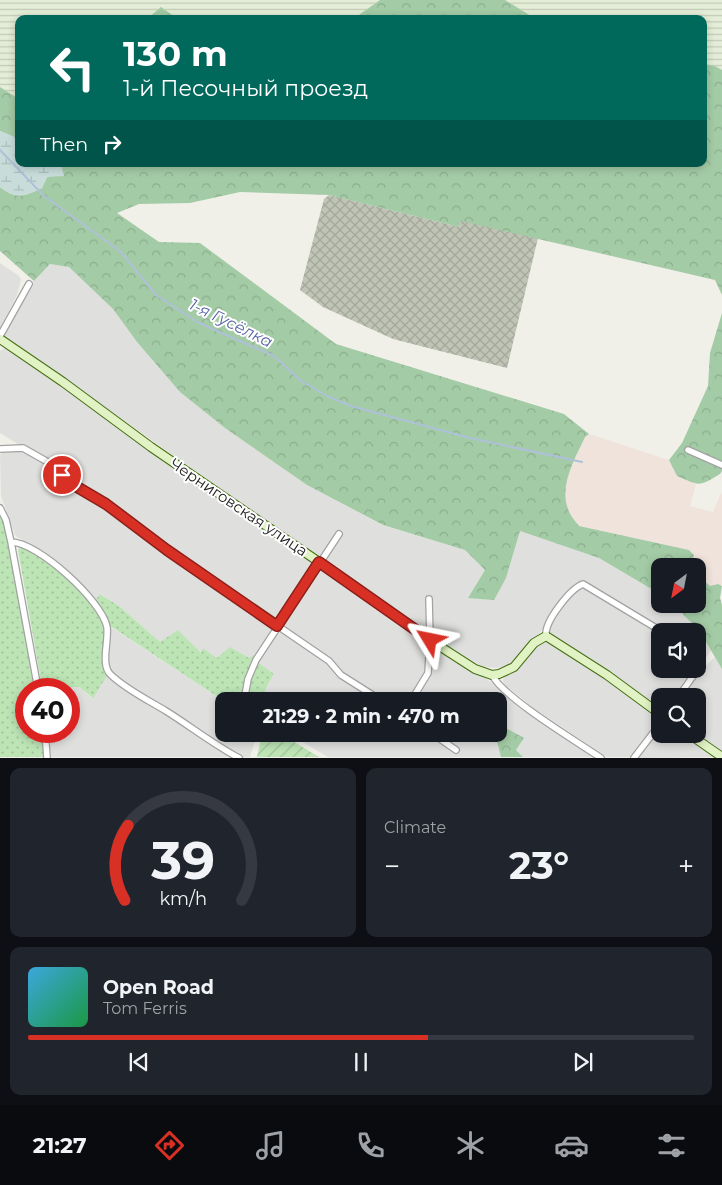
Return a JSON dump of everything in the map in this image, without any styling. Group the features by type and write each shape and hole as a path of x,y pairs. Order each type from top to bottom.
{"street":[{"path":"0,338 29,284"},
{"name":"Черниговская улица","path":"0,338 64,382 151,447 430,640 475,669 492,675 501,688 601,758"},
{"path":"0,449 23,448 46,461 72,484 106,504 167,550 328,661 341,675 368,692"},
{"path":"688,450 722,465"},
{"path":"0,508 6,520 11,542 36,678"},
{"path":"246,692 248,679 256,660 339,534"},
{"path":"11,542 20,542 59,568 86,592 98,609 106,627 106,666 110,674 122,684 214,744 239,758"},
{"path":"651,625 583,584 578,586 559,606 545,630 546,636 651,708"},
{"path":"416,692 428,673 430,640 429,599"},
{"path":"492,675 514,667 534,643 546,636"},
{"path":"634,758 651,736"},
{"path":"444,742 456,750"},
{"path":"46,743 47,758"},
{"path":"701,743 722,758"}],"shaded area":[{"path":"0,0 380,0 359,15 172,15 161,7 152,15 15,15 15,96 0,87"},
{"path":"505,0 722,0 722,70 707,65 707,15 529,15"},
{"path":"329,195 459,227 461,220 538,238 507,368 393,339 323,307 300,290 324,199"},
{"path":"0,263 19,276 21,280 17,295 0,329"},
{"path":"50,264 69,267 113,309 137,342 180,392 225,428 307,485 382,525 465,550 485,570 468,598 506,578 520,531 599,558 651,589 651,613 681,613 692,623 652,623 581,581 558,606 539,634 511,664 497,668 483,667 424,631 7,339 4,336 5,332 33,286 34,281"},
{"path":"7,347 37,367 148,450 313,562 313,569 278,620 273,620 168,548 74,481 54,463 46,458 40,458 0,433 0,351"},
{"path":"589,434 669,460 677,476 696,484 690,506 713,512 722,494 722,586 718,584 710,586 706,582 706,558 693,558 694,555 689,550 579,526 568,511 564,496 568,475 585,437"},
{"path":"5,450 22,452 45,463 272,625 273,628 256,654 250,658 217,658 203,648 201,653 161,643 119,606 101,594 97,600 33,545 17,537 1,496 0,455"},
{"path":"319,568 323,568 425,640 428,644 426,675 414,692 372,692 342,672 330,660 281,625"},
{"path":"582,586 651,630 651,678 686,678 680,688 651,688 651,703 549,634 548,630 560,607 577,588"},
{"path":"109,626 215,695 215,742 255,742 250,757 51,757 49,743 80,743 80,688 92,698"},
{"path":"278,631 282,631 327,663 340,677 362,692 266,692 274,674 259,663 259,656"},
{"path":"545,640 617,686 651,711 651,732 632,757 607,757 535,709 505,685 504,677 518,670 534,646"},
{"path":"706,642 711,650 706,658"},
{"path":"436,650 440,650 484,677 504,692 420,692 426,684 431,671 432,654"},
{"path":"715,657 722,669 722,754 706,743 706,688 688,688 695,678 706,678 706,665"},
{"path":"507,694 598,757 523,757 516,750 524,738 507,728"},
{"path":"651,740 651,743 695,743 716,757 638,758"},
{"path":"303,742 497,742 501,757 328,757"}],"green space":[{"path":"380,0 505,0 529,15 359,15"},
{"path":"161,7 172,15 152,15"},
{"path":"707,65 715,66 722,70 722,295 715,280 461,221 459,227 329,195 240,192 190,203 139,204 117,213 159,242 200,243 336,344 564,414 589,434 585,437 569,472 565,491 568,509 579,526 689,550 694,555 693,558 651,558 651,589 599,558 520,531 506,578 494,600 468,598 485,570 465,550 383,525 307,485 225,428 180,392 137,342 113,309 69,267 50,264 34,281 0,251 0,187 16,195 25,195 42,188 47,177 61,167 707,167"},
{"path":"0,87 15,96 15,137 0,131"},
{"path":"0,131 15,137 15,167 62,167 64,176 47,177 42,188 25,195 11,194 0,187"},
{"path":"722,313 722,471 708,481 699,484 677,476 669,460 682,443 708,386 710,353"},
{"path":"0,512 7,530 32,678 15,678 15,743 43,743 44,757 0,757"},
{"path":"20,547 28,549 48,561 92,605 100,594 119,606 160,642 178,630 201,653 203,648 217,658 230,647 249,658 256,654 259,656 259,663 274,674 266,692 215,692 215,695 110,626 108,674 93,698 80,688 80,678 40,678 18,550"},
{"path":"706,582 710,586 718,584 722,586 720,598 722,605 722,669 706,642 706,623 692,623 681,613 706,613"},
{"path":"507,728 524,738 516,750 523,757 501,757 497,742 507,742"},
{"path":"260,742 294,742 319,757 257,757"}],"waterway":[{"name":"1-я Гусёлка","path":"0,150 15,166"},
{"name":"1-я Гусёлка","path":"16,167 44,196 120,251 156,295 197,322 274,356 301,381 327,396 351,406 470,438 582,462"}],"route":[{"path":"62,475 72,484 106,504 167,550 277,626 319,562 430,640"}]}
